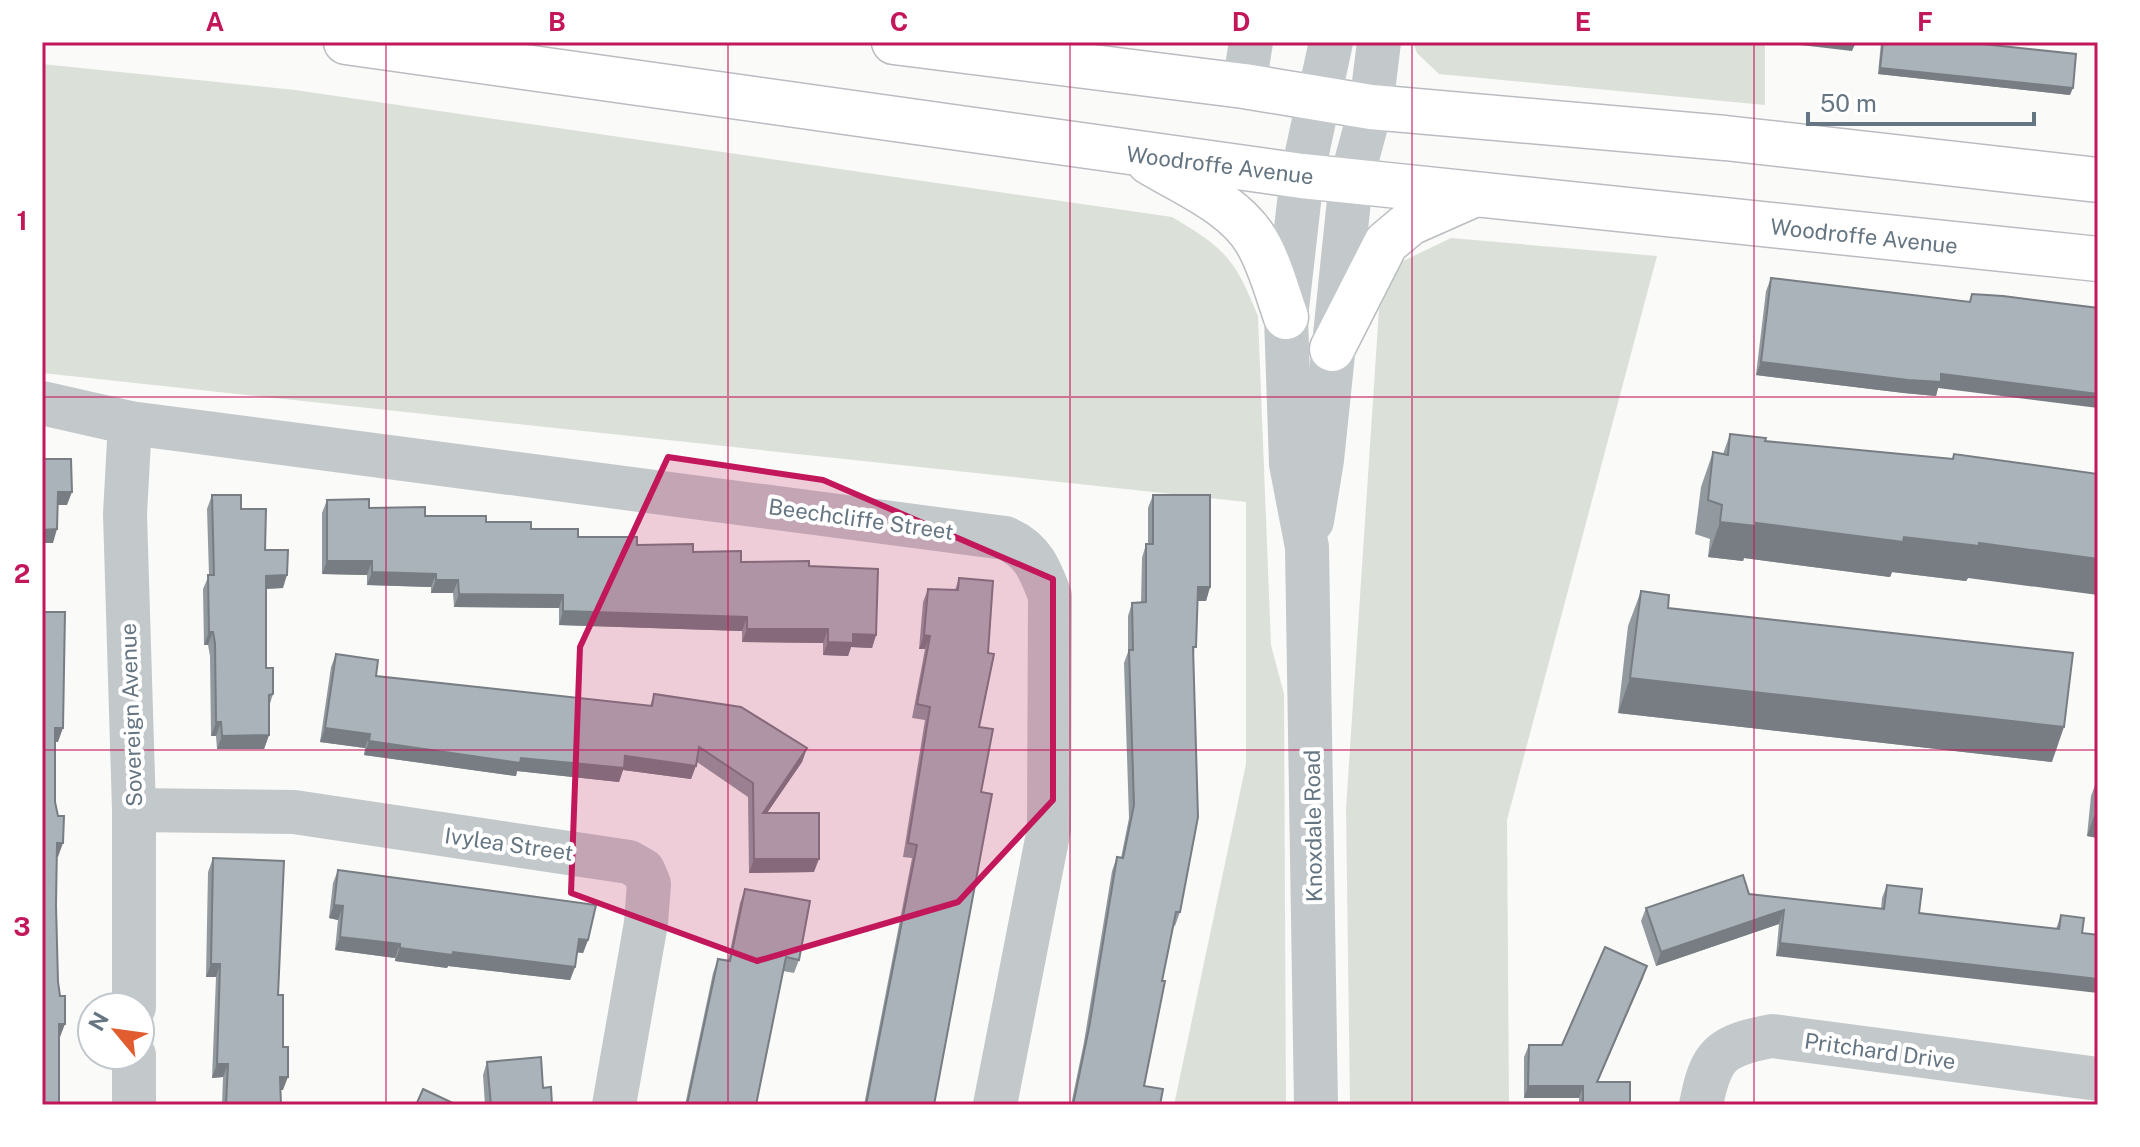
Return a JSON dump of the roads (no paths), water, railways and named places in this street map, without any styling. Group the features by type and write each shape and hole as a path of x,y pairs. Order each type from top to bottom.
{"main road":[{"name":"Woodroffe Avenue","path":"346,42 1302,176 2098,259"},
{"path":"894,42 1047,52 1371,107 1725,138 2098,180"},
{"path":"1137,154 1236,215 1248,228 1258,244 1286,317"},
{"path":"1332,349 1386,243 1410,223 1478,194"}],"street":[{"path":"1244,86 1251,42"},
{"name":"Knoxdale Road","path":"1316,1105 1307,547 1291,464 1286,317 1302,176 1331,42"},
{"name":"Knoxdale Road","path":"1307,547 1322,460 1351,181 1371,107 1379,42"},
{"path":"42,403 130,423"},
{"name":"Sovereign Avenue","path":"130,423 125,514 134,810 134,991"},
{"name":"Beechcliffe Street","path":"130,423 1005,538 1023,546 1038,563 1050,596 1049,829 995,1105"},
{"name":"Ivylea Street","path":"134,810 294,812 629,862 643,870 649,884 646,923 614,1105"},
{"name":"Pritchard Drive","path":"1701,1105 1708,1067 1738,1043 1772,1036 2074,1086"},
{"path":"134,1071 134,1105"}]}
